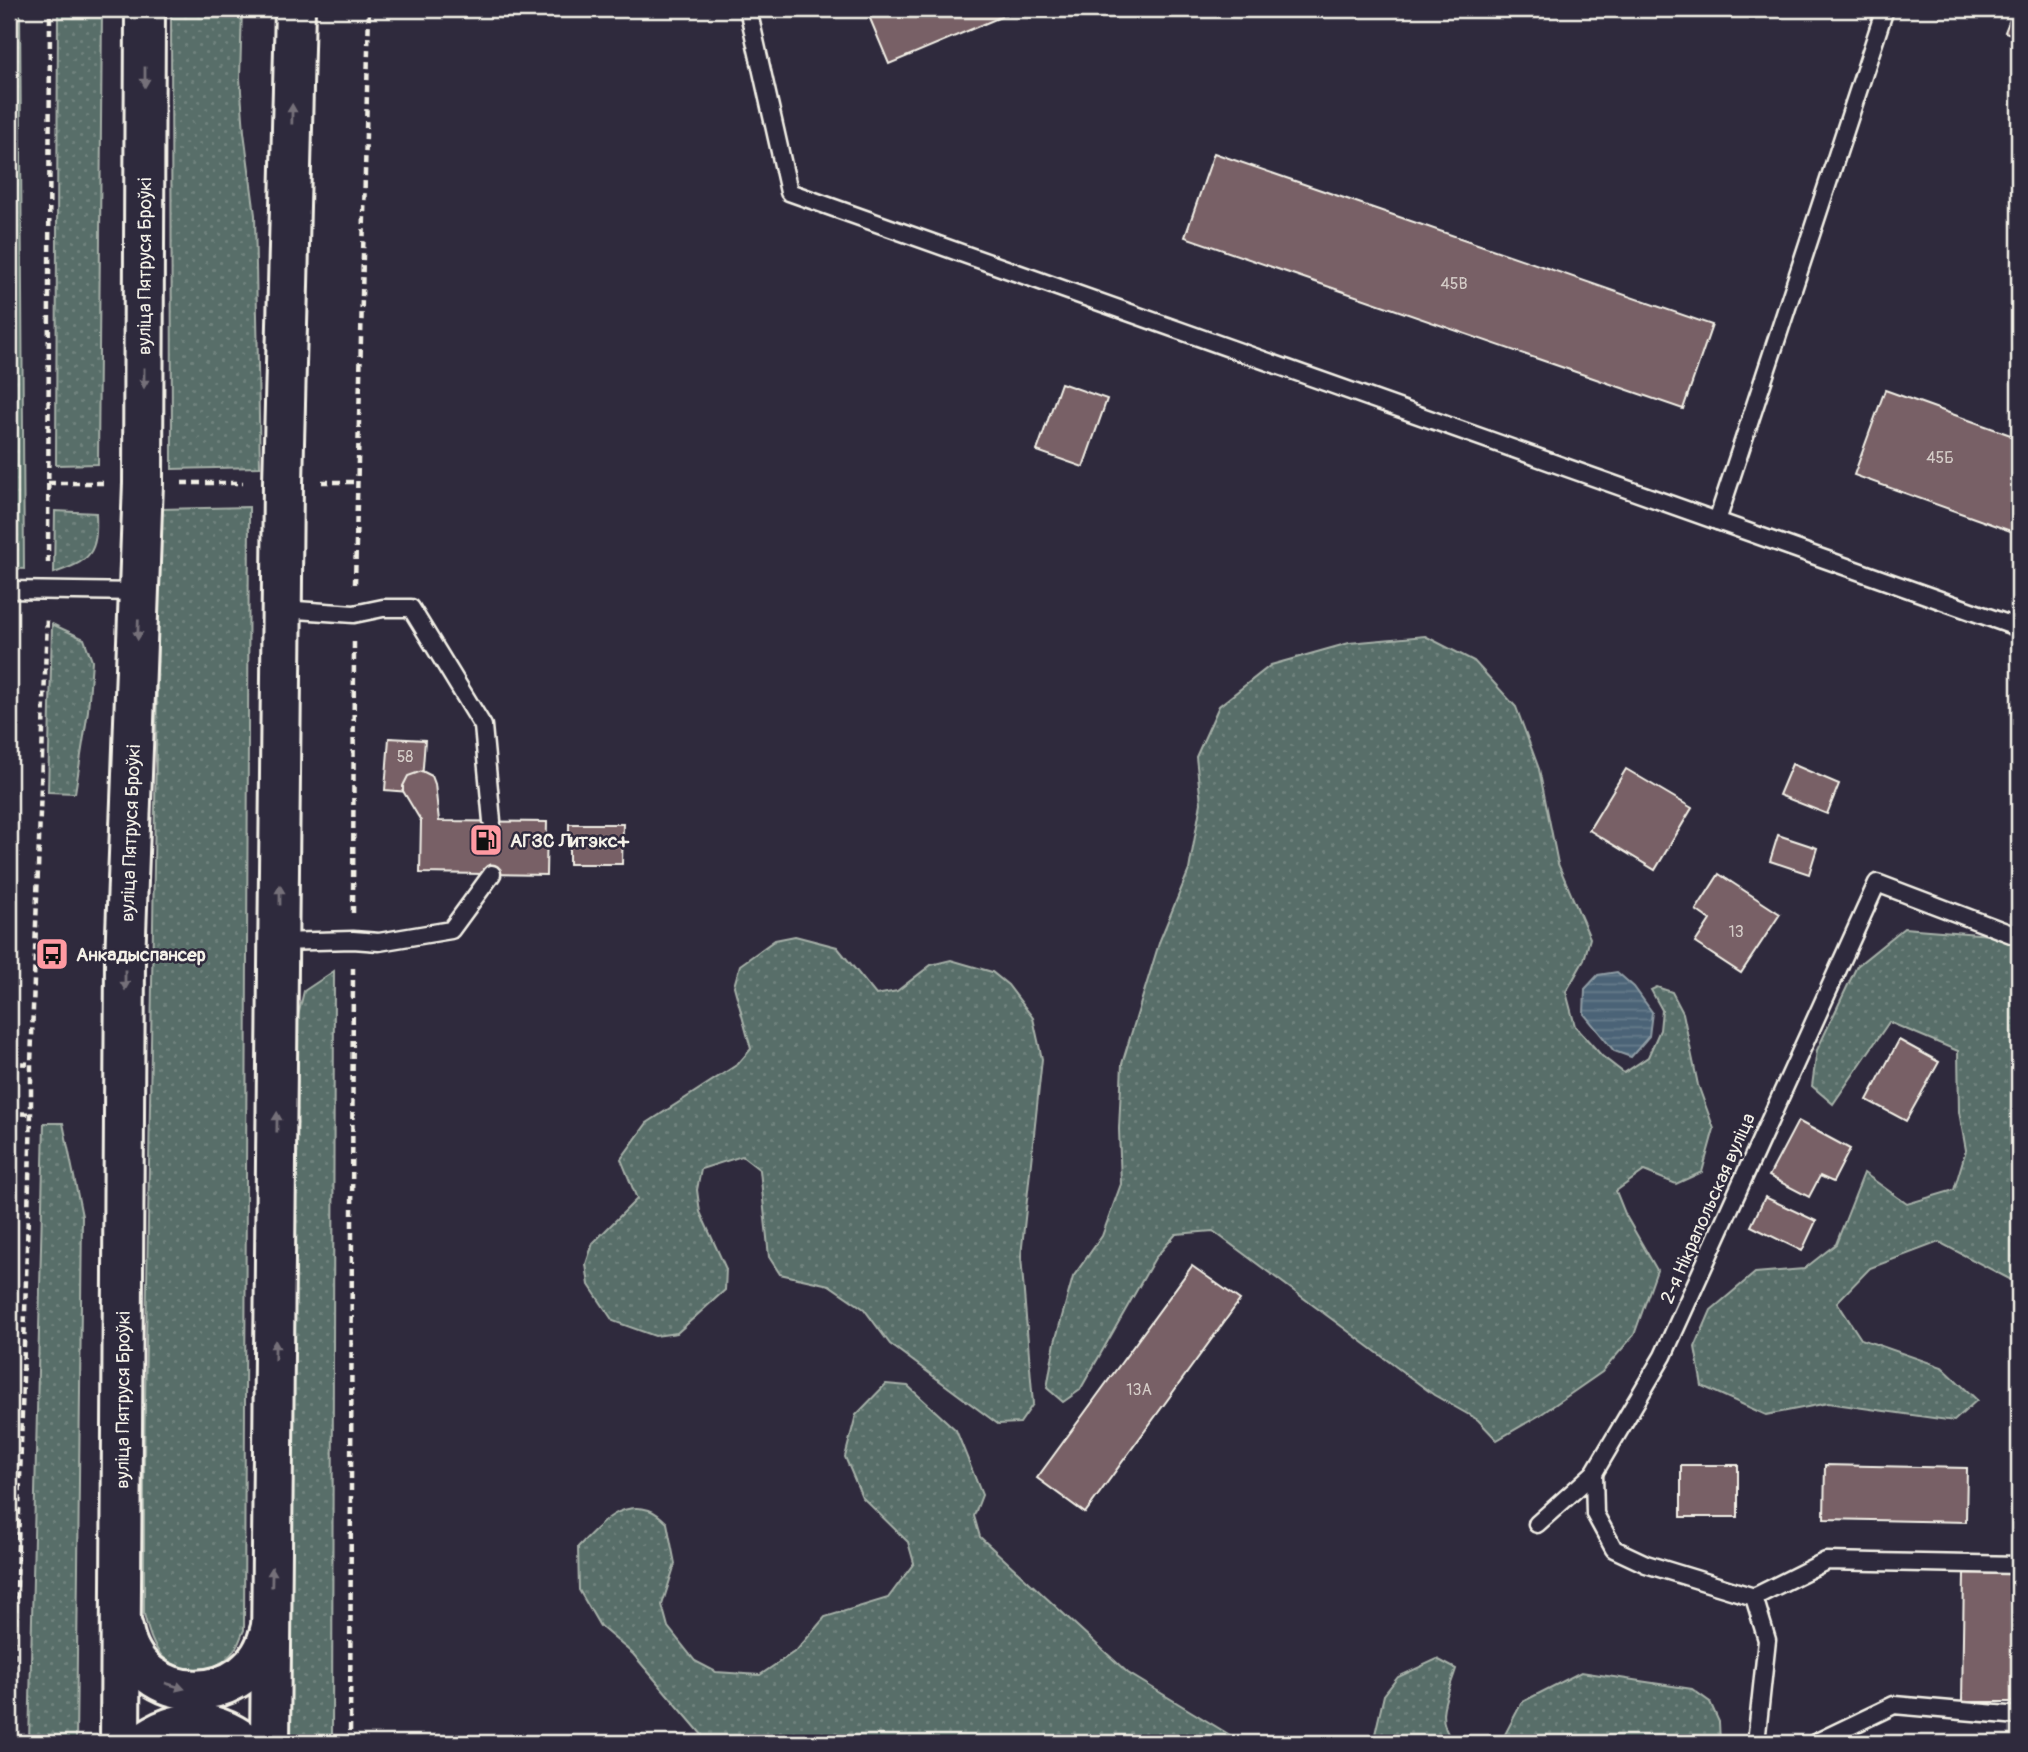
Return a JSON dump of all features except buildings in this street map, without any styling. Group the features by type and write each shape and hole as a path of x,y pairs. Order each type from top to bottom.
{"main road":[{"name":"вуліца Пятруся Броўкі","path":"120,1743 125,960 144,483 145,9"},
{"path":"270,1743 283,483 295,9"},
{"path":"121,1619 124,1637 131,1653 142,1667 156,1679 172,1687 189,1690 209,1690 229,1684 245,1673 268,1640 272,1621"},
{"path":"142,1743 164,1729 191,1723 213,1725 233,1733 246,1743"}],"lane":[{"path":"748,9 789,192 2019,628"},
{"path":"1717,521 1885,9"},
{"path":"9,590 139,592"},
{"path":"282,609 354,614 383,608 411,608 483,726 492,821"},
{"path":"279,942 379,942 451,930 492,874"},
{"name":"2-я Нікрапольская вуліца","path":"1537,1524 1594,1473 1663,1356 1877,883 2019,937"},
{"path":"1594,1473 1595,1514 1614,1549 1646,1564 1754,1597 1826,1561 2019,1565"},
{"path":"1754,1597 1767,1640 1756,1743"},
{"path":"1815,1743 1894,1705 2019,1716"}],"path":[{"path":"12,1743 31,1064 48,590 50,9"},
{"path":"350,1743 354,614 369,9"},
{"path":"48,483 356,482"},
{"path":"9,1063 31,1064"},
{"path":"9,1113 31,1114"}],"green space":[{"path":"9,9 20,9 24,569 9,568"},
{"path":"58,9 102,9 98,464 56,465"},
{"path":"171,9 242,9 240,78 255,215 260,467 172,469"},
{"path":"249,507 244,1630 228,1657 211,1667 191,1670 172,1664 160,1654 151,1638 144,1614 144,1461 160,509"},
{"path":"55,511 96,513 96,527 90,554 76,564 54,573"},
{"path":"52,624 84,639 92,661 88,711 75,793 48,792"},
{"path":"1425,636 1474,661 1516,707 1539,769 1558,864 1590,938 1584,960 1566,992 1575,1026 1602,1056 1624,1073 1648,1057 1660,1030 1662,1010 1651,990 1657,987 1672,992 1683,1013 1698,1085 1714,1129 1702,1172 1676,1184 1644,1171 1616,1191 1626,1216 1657,1270 1634,1335 1602,1372 1540,1415 1497,1440 1478,1420 1434,1395 1213,1231 1176,1234 1155,1258 1080,1390 1063,1402 1047,1388 1055,1342 1073,1277 1102,1236 1121,1184 1119,1129 1122,1064 1160,940 1189,870 1201,803 1196,757 1219,706 1271,665 1349,643"},
{"path":"1904,928 2003,936 2019,946 2019,1284 1939,1242 1870,1268 1837,1302 1861,1339 1942,1367 1977,1400 1954,1421 1828,1403 1766,1415 1702,1386 1695,1347 1711,1310 1755,1273 1804,1269 1836,1244 1864,1173 1907,1204 1954,1190 1966,1150 1959,1112 1958,1051 1889,1022 1833,1104 1812,1086 1817,1050 1857,966"},
{"path":"795,936 837,947 876,995 897,991 931,965 951,960 992,972 1008,985 1033,1018 1042,1059 1021,1256 1033,1404 1020,1423 998,1424 890,1344 864,1309 829,1285 780,1274 769,1257 760,1170 742,1156 701,1169 697,1190 700,1212 726,1269 725,1290 677,1333 655,1336 613,1321 589,1285 586,1264 593,1243 637,1199 621,1159 647,1123 738,1064 751,1049 734,986 740,965 775,940"},
{"path":"334,971 332,1743 290,1743 297,1020 304,991"},
{"path":"44,1123 63,1123 82,1216 76,1743 29,1743"},
{"path":"886,1384 908,1386 956,1430 982,1495 974,1516 980,1537 1128,1673 1243,1743 777,1743 703,1736 633,1654 600,1626 579,1590 578,1547 601,1524 618,1512 638,1508 656,1514 667,1523 675,1564 662,1605 668,1627 695,1661 716,1672 760,1675 797,1650 825,1617 888,1598 914,1563 908,1542 862,1497 845,1457 856,1415"},
{"path":"1437,1659 1456,1669 1443,1716 1444,1725 1454,1743 1373,1743 1384,1695 1398,1677"},
{"path":"1581,1672 1692,1689 1710,1702 1719,1722 1720,1743 1497,1743 1501,1742 1522,1702"}],"water":[{"path":"1617,972 1634,987 1652,1012 1649,1036 1631,1057 1614,1051 1584,1014 1585,989 1598,975"}],"place":[{"name":"АГЗС Литэкс+","path":"486,840"},
{"name":"Анкадыспансер","path":"52,954"}]}
